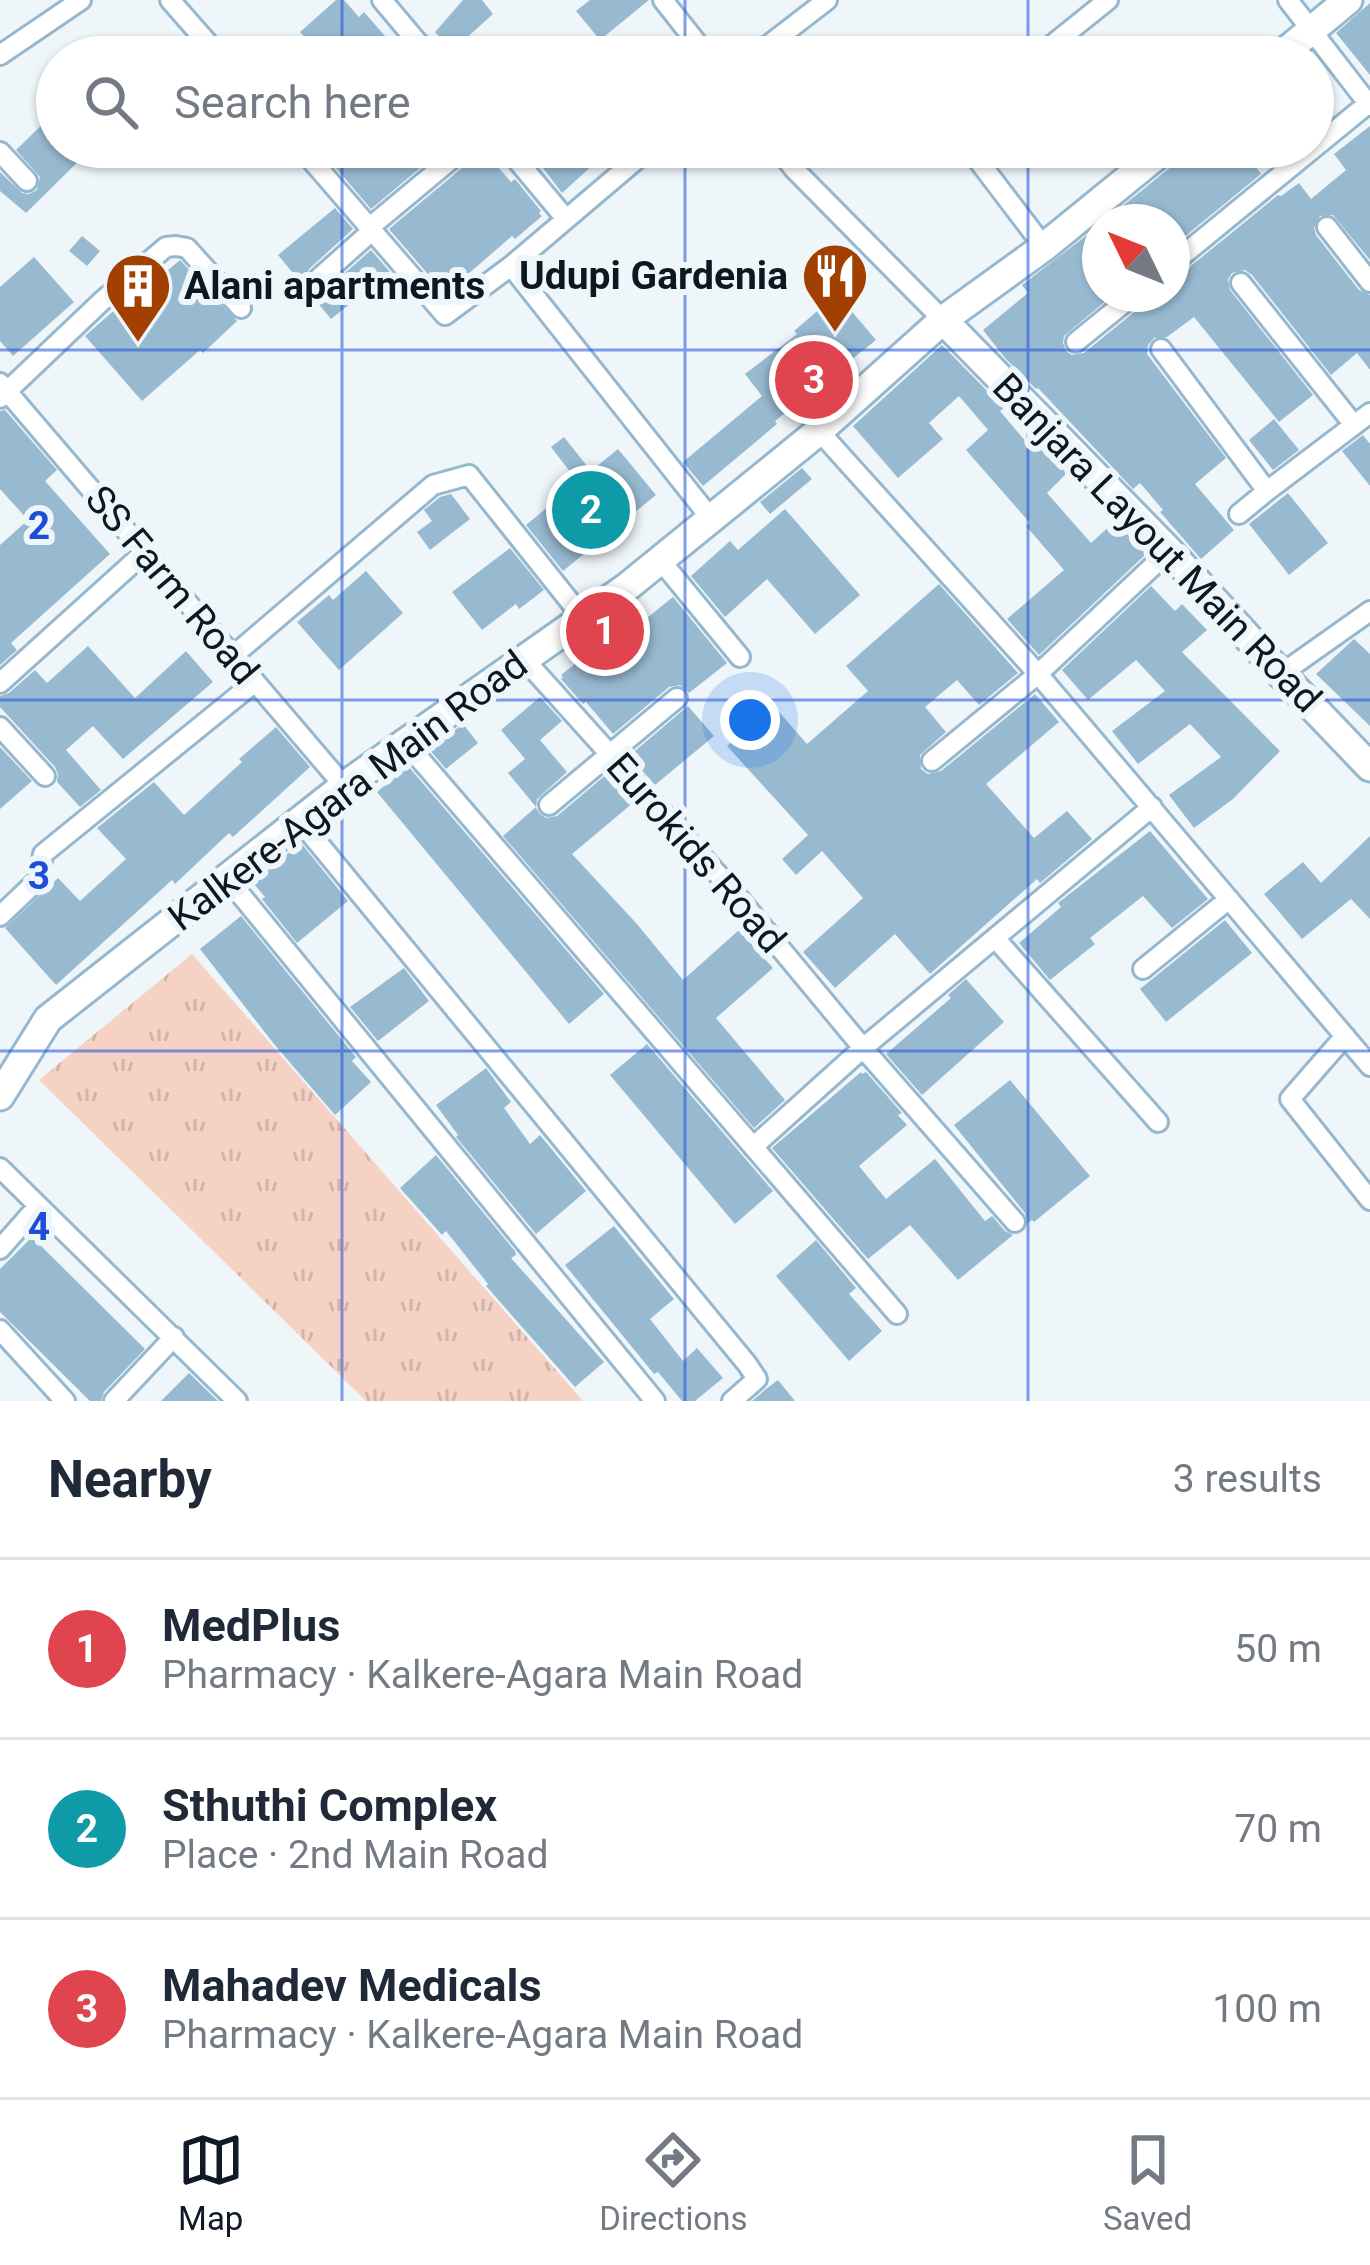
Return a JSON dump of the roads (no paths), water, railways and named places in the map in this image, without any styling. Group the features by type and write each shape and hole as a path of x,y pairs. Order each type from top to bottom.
{"street":[{"path":"0,55 81,0"},
{"path":"170,0 202,36"},
{"path":"382,0 412,36"},
{"path":"663,0 691,36"},
{"path":"780,36 826,0"},
{"path":"1063,36 1108,0"},
{"path":"1288,0 1315,36"},
{"path":"1305,36 1348,0"},
{"path":"1334,59 1370,104 1334,133"},
{"path":"0,152 26,181"},
{"path":"318,168 445,316 626,168"},
{"path":"319,278 442,168"},
{"path":"524,168 566,219"},
{"path":"793,168 943,320"},
{"path":"984,168 1044,247"},
{"name":"Kalkere-Agara Main Road","path":"0,1096 48,1019 344,786 661,561 819,431 943,320 1141,168"},
{"path":"1190,249 1291,168"},
{"path":"1327,227 1370,282"},
{"path":"2,391 166,248 187,248 241,308"},
{"path":"511,266 712,520"},
{"path":"1239,514 1362,419 1241,284"},
{"path":"1076,342 1113,312"},
{"name":"Banjara Layout Main Road","path":"943,320 1370,766"},
{"path":"1161,349 1267,491"},
{"name":"SS Farm Road","path":"2,391 344,786"},
{"path":"819,431 1038,674 1370,1066"},
{"path":"233,655 433,485 469,475 583,618"},
{"path":"932,761 1038,674 1169,551"},
{"path":"0,683 145,552"},
{"path":"661,561 740,657"},
{"path":"1281,674 1370,611"},
{"name":"Eurokids Road","path":"525,660 732,890 1015,1222"},
{"path":"0,916 40,879 43,854 255,682"},
{"path":"549,806 677,698"},
{"path":"0,727 45,776"},
{"path":"406,743 897,1314"},
{"path":"752,1147 1152,807"},
{"path":"300,821 747,1364 758,1379 732,1401"},
{"path":"226,878 655,1401"},
{"path":"1143,969 1229,899"},
{"path":"994,938 1158,1122"},
{"path":"1345,1036 1290,1099 1370,1200"},
{"path":"0,1168 237,1401"},
{"path":"0,1249 38,1206"},
{"path":"0,1330 65,1401"},
{"path":"114,1401 174,1337"}],"place":[{"name":"Udupi Gardenia","path":"835,335"},
{"name":"Alani apartments","path":"138,345"},
{"name":"Mahadev Medicals","path":"814,380"},
{"name":"Sthuthi Complex","path":"591,510"},
{"name":"MedPlus","path":"605,631"}]}
